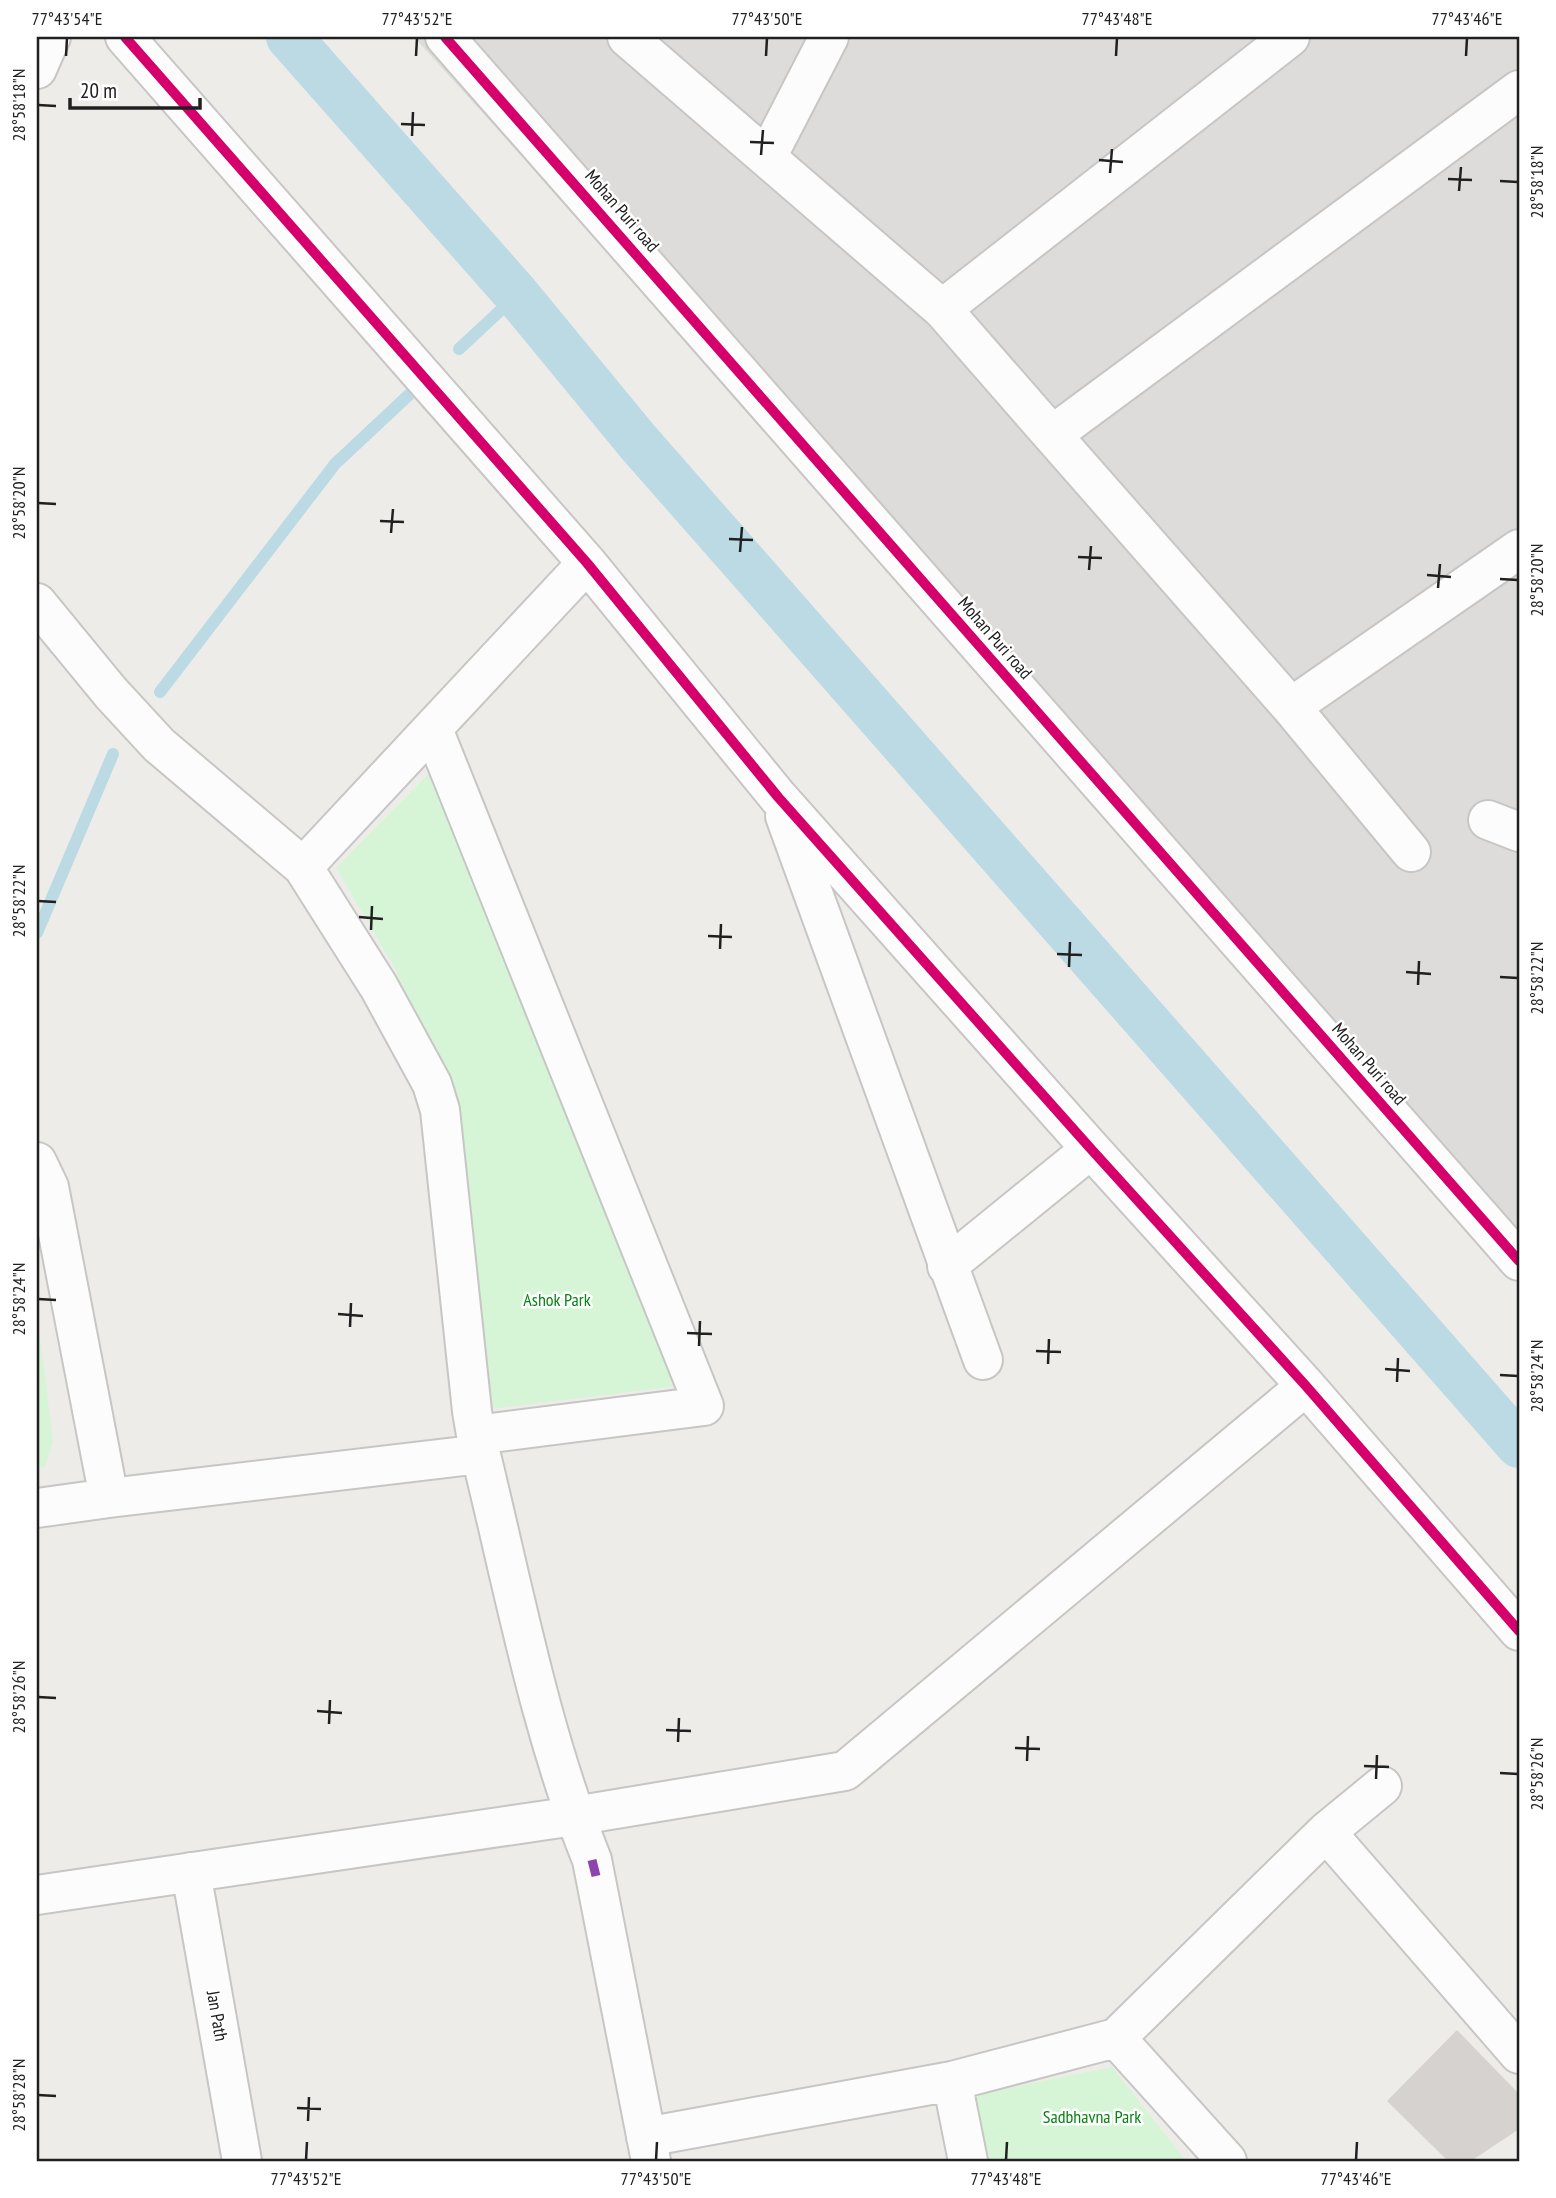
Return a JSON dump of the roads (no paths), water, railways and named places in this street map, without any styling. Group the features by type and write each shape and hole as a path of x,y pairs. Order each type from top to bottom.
{"street":[{"path":"37,69 51,37"},
{"path":"125,37 587,564 778,797 1306,1386 1519,1631"},
{"path":"628,37 942,309 1291,707 1411,852"},
{"path":"767,158 829,37"},
{"path":"942,309 1290,37"},
{"name":"Mohan Puri road","path":"461,44 1519,1261"},
{"path":"1052,435 1519,90"},
{"path":"1291,707 1519,550"},
{"path":"303,867 587,564"},
{"path":"37,603 111,693 159,744 303,867 379,987 432,1084 440,1110 471,1397 479,1445 545,1722 574,1816 594,1868 649,2149 952,2081 1116,2038 1326,1832 1382,1786"},
{"path":"37,1508 479,1445 704,1406 433,729"},
{"path":"778,797 982,1360"},
{"path":"947,1266 1091,1149"},
{"path":"37,1162 49,1186 109,1498"},
{"path":"37,1895 574,1816 845,1771 1306,1386"},
{"path":"1326,1832 1519,2054"},
{"name":"Jan Path","path":"191,1872 242,2161"},
{"path":"1116,2038 1227,2161"},
{"path":"952,2081 968,2161"}],"waterway":[{"path":"289,37 517,295 638,442 1519,1445"},
{"path":"459,349 517,295"},
{"path":"160,692 335,464 413,391"},
{"path":"37,933 113,754"}],"park label":[{"name":"Ashok Park","path":"557,1300"},
{"name":"Sadbhavna Park","path":"1092,2117"}]}
